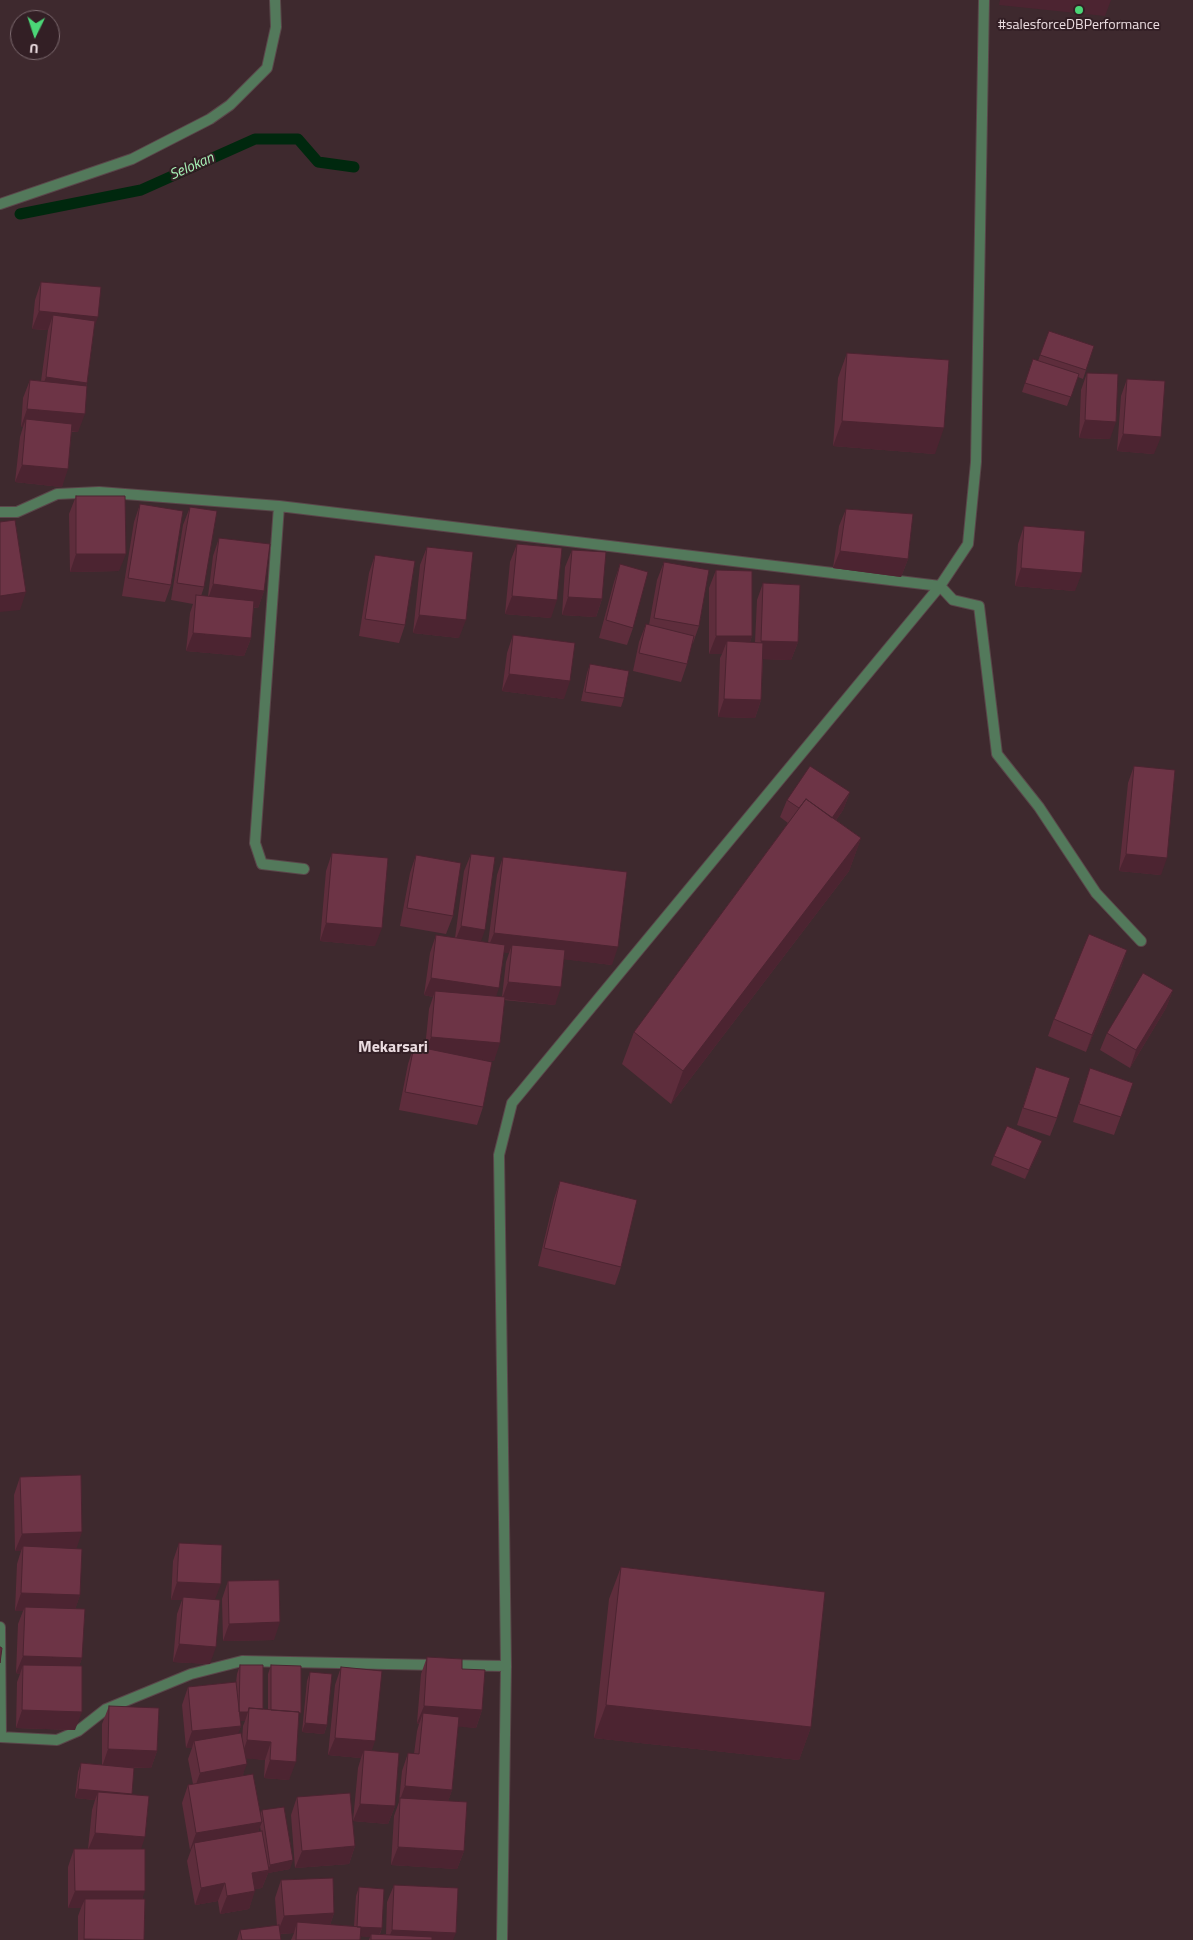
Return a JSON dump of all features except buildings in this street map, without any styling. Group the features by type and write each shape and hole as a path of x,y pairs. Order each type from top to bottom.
{"street":[{"path":"0,204 132,159 210,119 230,105 267,68 276,27 275,0"},
{"path":"502,1940 506,1666 499,1154 512,1103 940,586 968,544 976,462 984,0"},
{"path":"0,512 17,512 57,494 100,492 279,506 940,586 953,600 979,606 997,754 1039,807 1096,893 1140,941"},
{"path":"279,506 255,843 262,864 304,869"},
{"path":"0,1627 1,1737 57,1740 78,1731 106,1709 191,1674 242,1661 506,1666"}],"waterway":[{"name":"Selokan","path":"20,214 141,190 255,139 298,139 318,162 354,167"}],"place":[{"name":"#salesforceDBPerformance","path":"1079,10"}],"district":[{"name":"Mekarsari","path":"393,1048"}]}
